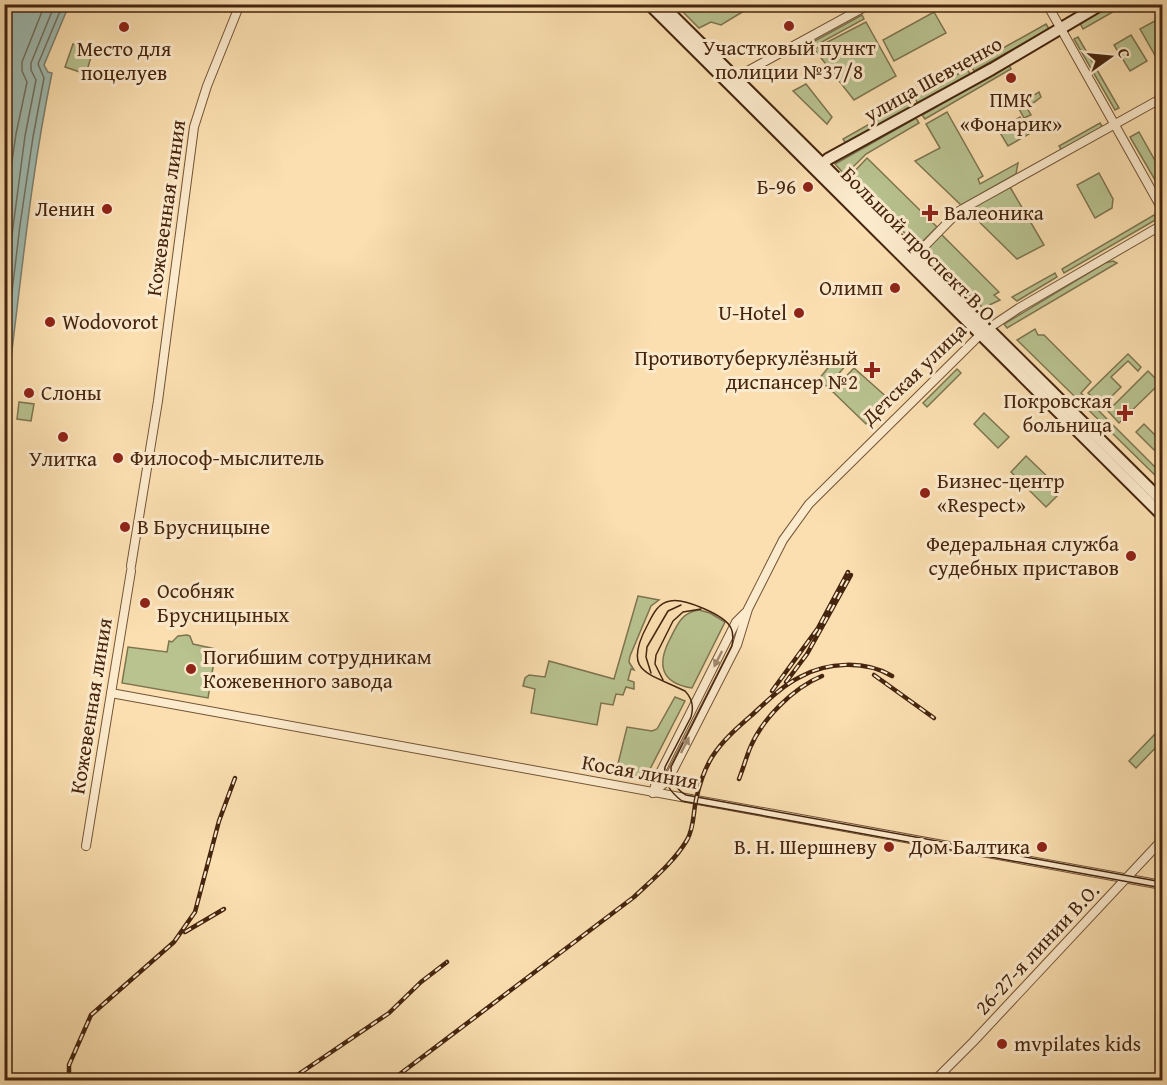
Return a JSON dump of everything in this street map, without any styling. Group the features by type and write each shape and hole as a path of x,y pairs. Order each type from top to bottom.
{"main road":[{"name":"Большой проспект В.О.","path":"649,4 819,167 1162,515"},
{"name":"Большой проспект В.О.","path":"661,4 730,80"},
{"name":"улица Шевченко","path":"819,167 1101,4"},
{"name":"Большой проспект В.О.","path":"819,167 915,256 984,332 1162,501"}],"street":[{"name":"Кожевенная линия","path":"86,846 158,401 194,127 207,86 240,4"},
{"path":"730,80 870,4"},
{"path":"1047,4 1162,209"},
{"path":"915,256 959,211 1162,98"},
{"name":"Детская улица","path":"653,793 668,780 737,645 740,624 783,540 809,504 984,332 1019,308 1162,225"},
{"name":"Косая линия","path":"111,693 1162,885"},
{"name":"26-27-я линии В.О.","path":"935,1080 1128,879 1162,840"}],"green space":[{"path":"1114,4 1118,9 1083,29 1080,23"},
{"path":"676,5 738,5 744,11 721,25 711,22 699,28"},
{"path":"934,12 946,33 894,61 883,40"},
{"path":"862,15 864,19 802,53 800,49"},
{"path":"1162,17 1162,54 1156,57 1140,29"},
{"path":"866,22 896,76 854,100 814,49"},
{"path":"1046,24 1049,29 974,71 971,66"},
{"path":"1131,35 1147,61 1130,71 1114,45"},
{"path":"1078,37 1119,108 1115,110 1074,39"},
{"path":"73,44 93,50 86,74 65,67"},
{"path":"1009,65 1011,69 925,119 922,115"},
{"path":"967,69 970,74 918,104 915,98"},
{"path":"806,84 832,117 827,124 793,91"},
{"path":"1039,92 1041,97 1027,108 1031,115 1024,118 1017,105"},
{"path":"910,101 913,106 846,144 843,139"},
{"path":"947,112 983,176 978,179 980,184 1018,163 1016,174 961,205 915,161 940,148 926,124"},
{"path":"1020,117 1029,134 1008,146 999,131"},
{"path":"916,118 919,123 866,154 845,175 835,164"},
{"path":"1100,123 1103,128 1062,151 1059,146"},
{"path":"1139,132 1162,173 1162,192 1130,137"},
{"path":"867,158 937,227 918,246 848,178"},
{"path":"1099,173 1113,199 1112,208 1095,218 1077,185"},
{"path":"1010,187 1044,245 1017,259 967,210"},
{"path":"1154,215 1157,219 1064,273 1062,269"},
{"path":"941,234 999,292 994,295 1000,300 983,308 924,251"},
{"path":"1113,261 1117,263 1007,328 1004,324 1105,263"},
{"path":"1055,273 1057,277 1017,301 1012,297"},
{"path":"1035,329 1038,335 1044,335 1091,382 1081,393 1162,474 1162,482 1017,340"},
{"path":"839,354 848,363 827,387 819,379"},
{"path":"1128,354 1141,367 1138,371 1128,361 1111,377 1121,387 1102,406 1088,393"},
{"path":"854,368 890,400 866,424 832,391"},
{"path":"957,369 961,373 927,407 923,403"},
{"path":"1148,371 1162,385 1162,391 1160,393 1155,388 1119,423 1108,411"},
{"path":"19,402 34,404 31,421 17,419"},
{"path":"984,413 1009,437 998,448 974,424"},
{"path":"1144,424 1155,435 1162,428 1162,441 1154,450 1136,432"},
{"path":"1026,456 1050,479 1047,483 1059,494 1046,507 1011,472"},
{"path":"638,596 659,600 651,606 630,656 629,662 634,670 631,669 628,680 634,682 634,689 626,687 623,695 616,694 613,705 601,703 597,725 531,713 535,689 523,686 525,678 529,675 545,677 549,661 614,679"},
{"path":"699,610 710,613 725,622 692,688 673,682 668,677 664,671 663,656 675,629 684,616"},
{"path":"178,636 190,636 193,644 216,649 208,698 122,683 128,647 167,652 169,641 172,642"},
{"path":"675,697 685,701 648,773 639,776 616,772 627,727 652,731 657,729"},
{"path":"1156,733 1162,741 1136,768 1129,761"}],"water":[{"path":"5,4 69,5 44,65 48,72 52,73 31,197 5,405"}],"tram line":[{"path":"1162,882 686,795 674,783 671,767 732,646 733,632 721,618 685,602 670,601 662,604 650,620 637,652 638,661 649,674 685,691 692,703 691,717 665,767 668,786 682,801 1162,888"},
{"path":"651,673 646,657 647,647 668,611 681,605"},
{"path":"663,680 655,664 656,655 673,621 683,612 701,609"}],"railway":[{"path":"772,691 818,628 848,572"},
{"path":"786,682 807,654 851,575"},
{"path":"392,1080 634,897 676,856 689,835 699,789 712,757 731,734 775,694 800,677 834,666 870,667 892,676"},
{"path":"874,675 934,718"},
{"path":"739,779 755,737 770,716 800,688 822,676"},
{"path":"69,1080 69,1065 91,1015 174,942 195,912 219,821 235,778"},
{"path":"185,932 224,909"},
{"path":"290,1080 389,1013 421,982 447,962"}],"place":[{"name":"Участковый пункт полиции №37/8","path":"789,26"},
{"name":"Место для поцелуев","path":"124,27"},
{"name":"ПМК «Фонарик»","path":"1011,78"},
{"name":"Б-96","path":"808,187"},
{"name":"Ленин","path":"107,209"},
{"name":"Валеоника","path":"930,213"},
{"name":"Олимп","path":"895,288"},
{"name":"U-Hotel","path":"799,313"},
{"name":"Wodovorot","path":"50,322"},
{"name":"Противотуберкулёзный диспансер №2","path":"872,370"},
{"name":"Слоны","path":"29,393"},
{"name":"Покровская больница","path":"1125,413"},
{"name":"Улитка","path":"63,437"},
{"name":"Философ-мыслитель","path":"118,458"},
{"name":"Бизнес-центр «Respect»","path":"925,493"},
{"name":"В Брусницыне","path":"125,527"},
{"name":"Федеральная служба судебных приставов","path":"1131,556"},
{"name":"Особняк Брусницыных","path":"145,603"},
{"name":"Погибшим сотрудникам Кожевенного завода","path":"191,669"},
{"name":"В. Н. Шершневу","path":"889,847"},
{"name":"Дом Балтика","path":"1042,847"},
{"name":"mvpilates kids","path":"1002,1044"}]}
